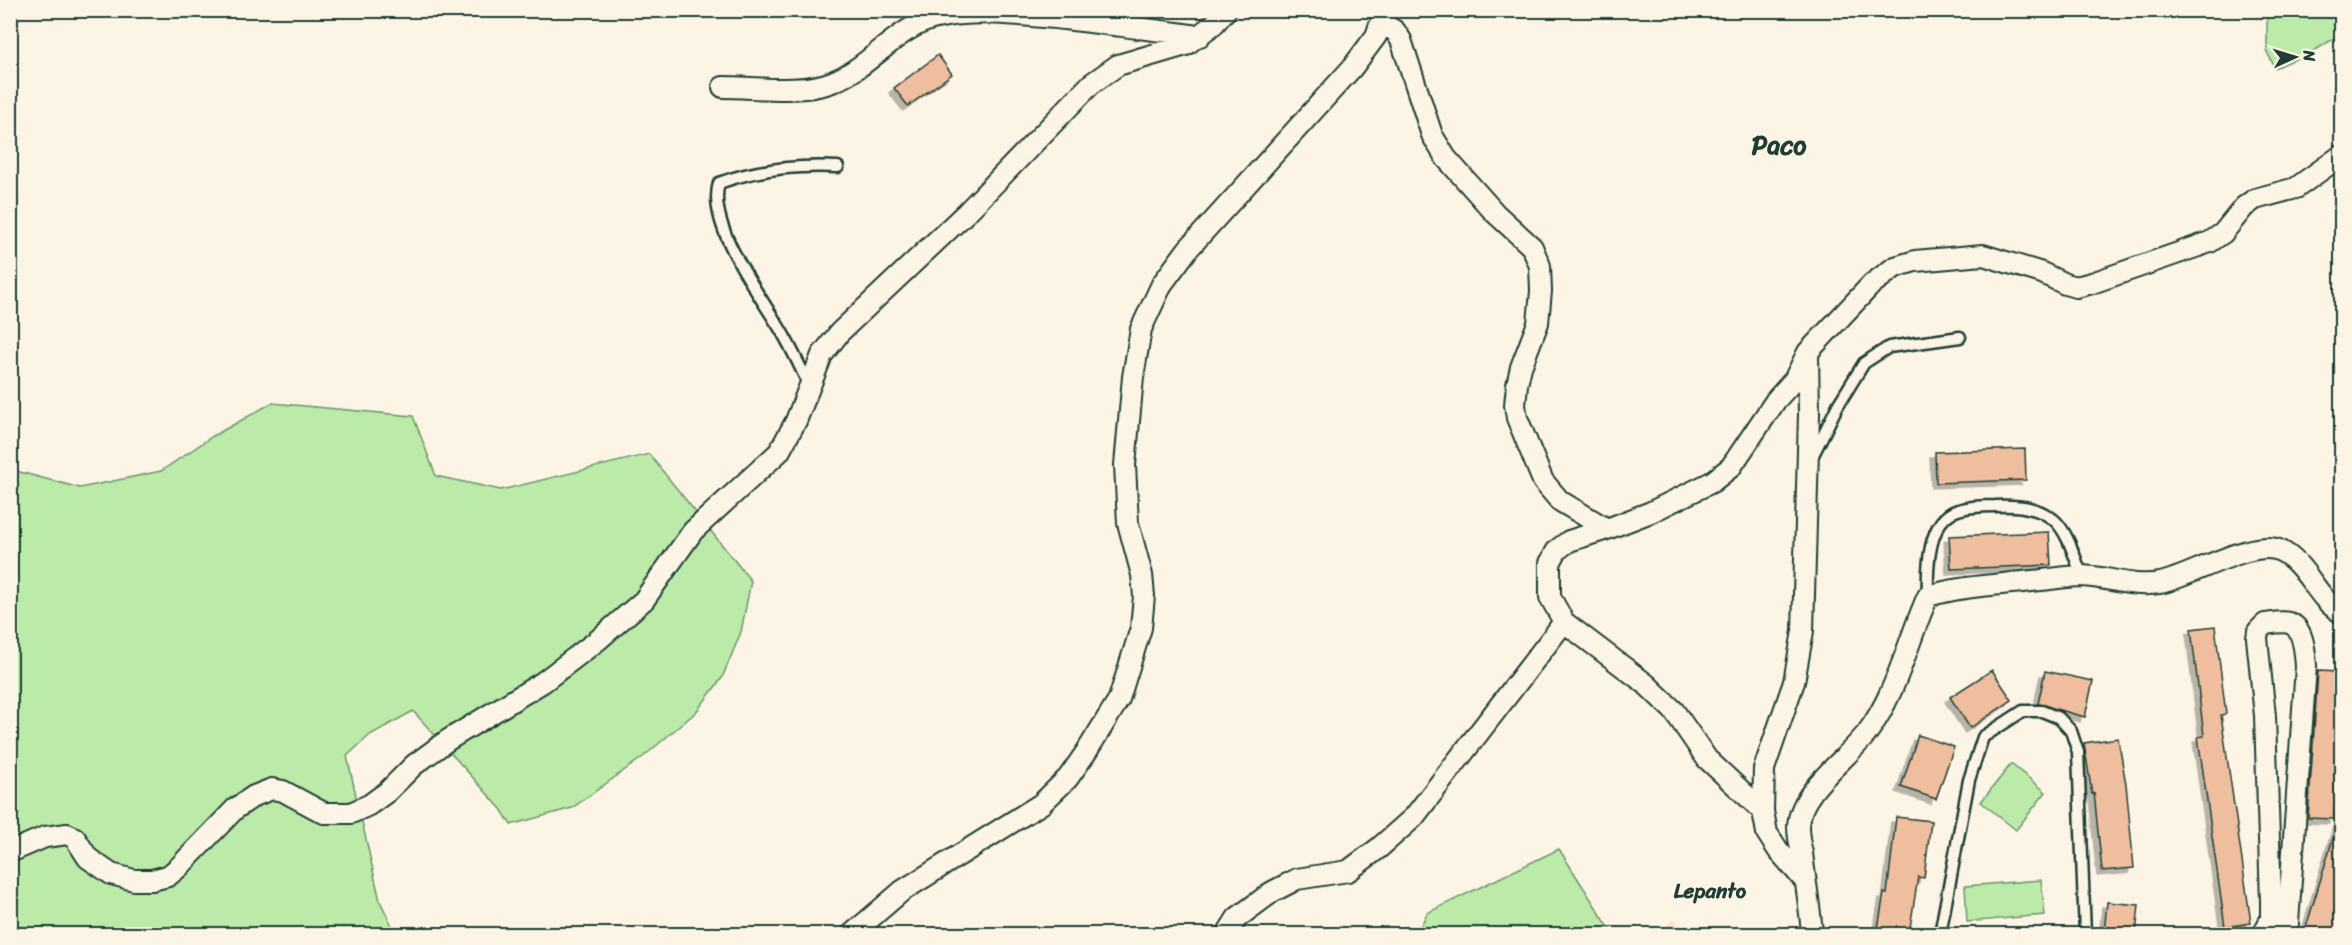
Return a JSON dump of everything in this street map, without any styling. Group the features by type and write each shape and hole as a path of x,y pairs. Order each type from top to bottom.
{"street":[{"path":"10,852 45,837 67,834 75,838 88,858 111,874 134,880 152,880 174,872 235,810 254,796 272,789 283,791 324,813 351,813 369,805 448,740 543,682 598,640 644,600 693,531 779,452 796,421 822,355 840,332 966,213 1091,84 1118,65 1186,45 1200,36 1226,10"},
{"path":"723,87 798,88 832,82 861,66 916,24 937,17 970,14 1023,15 1200,36"},
{"path":"1383,16 1401,40 1432,135 1446,158 1495,213 1532,247 1540,266 1541,291 1538,323 1521,367 1517,385 1515,405 1517,418 1543,482 1560,501 1607,530"},
{"path":"852,934 902,891 1041,804 1068,778 1088,751 1119,699 1141,628 1144,596 1142,576 1128,523 1125,465 1133,377 1141,329 1162,284 1188,249 1328,97 1376,36 1383,16"},
{"path":"1763,811 1707,759 1674,711 1646,684 1564,622 1550,597 1550,563 1557,550 1569,541 1607,530 1652,512 1712,482 1731,467 1776,400 1794,380 1808,352 1872,284 1895,267 1915,261 1983,255 2042,273 2076,287 2092,283 2210,242 2223,233 2244,207 2255,199 2296,188 2342,155"},
{"path":"1805,881 1778,850 1767,833 1763,811 1764,769 1794,682 1803,631 1809,414 1808,352"},
{"path":"1812,934 1798,825 1804,804 1816,787 1855,748 1869,730 1900,669 1914,626 1928,596 1949,590 2082,576 2136,585 2157,584 2177,579 2252,549 2267,548 2281,551 2302,569 2320,595 2342,613"},
{"path":"1227,934 1237,918 1272,892 1297,879 1348,871 1379,848 1414,817 1564,622"},
{"path":"2263,934 2271,919 2271,901 2265,716 2257,638 2258,631 2265,624 2289,623 2296,626 2305,647 2306,666 2288,923 2285,934"}],"lane":[{"path":"810,385 783,333 730,245 717,208 716,194 719,183 739,176 805,165 838,167"},
{"path":"1807,468 1838,405 1864,363 1889,347 1960,337"},
{"path":"1928,596 1929,556 1935,534 1944,520 1956,510 1978,506 2020,505 2054,520 2065,535 2082,576"},
{"path":"1940,934 1969,780 1983,737 2023,711 2042,711 2059,718 2071,731 2078,752 2085,934"}],"shaded area":[{"path":"1673,919 1688,934 1659,934"}],"green space":[{"path":"2267,11 2341,11 2341,34 2314,51 2275,68 2267,52"},
{"path":"272,403 413,416 436,476 501,490 649,454 751,581 741,632 722,678 696,712 643,757 572,808 511,825 501,809 413,711 370,735 347,756 380,901 396,934 11,934 10,464 16,471 80,488 161,471 213,436"},
{"path":"2011,764 2046,792 2016,830 1981,802"},
{"path":"1559,849 1613,934 1417,934 1427,913"},
{"path":"2041,880 2045,915 1967,922 1965,886"}],"building":[{"path":"938,55 952,74 908,106 894,88"},
{"path":"2025,449 2026,480 1936,483 1935,452"},
{"path":"2049,532 2051,565 1951,569 1949,536"},
{"path":"2215,626 2226,714 2221,715 2251,923 2225,927 2198,737 2204,736 2191,629"},
{"path":"1992,670 2012,700 1970,728 1950,697"},
{"path":"2045,671 2093,681 2085,717 2038,704"},
{"path":"2318,671 2339,672 2338,694 2342,694 2342,723 2338,723 2334,819 2308,818"},
{"path":"1918,735 1954,747 1936,799 1901,787"},
{"path":"2118,738 2126,784 2134,868 2102,871 2094,793 2092,794 2084,743"},
{"path":"1896,817 1931,821 1924,878 1918,877 1909,934 1877,934 1884,893 1887,894"},
{"path":"2338,822 2342,823 2342,920 2337,934 2304,934"},
{"path":"2107,902 2139,905 2136,934 2104,934"}],"district":[{"name":"Paco","path":"1779,145"},
{"name":"Lepanto","path":"1710,891"}]}
